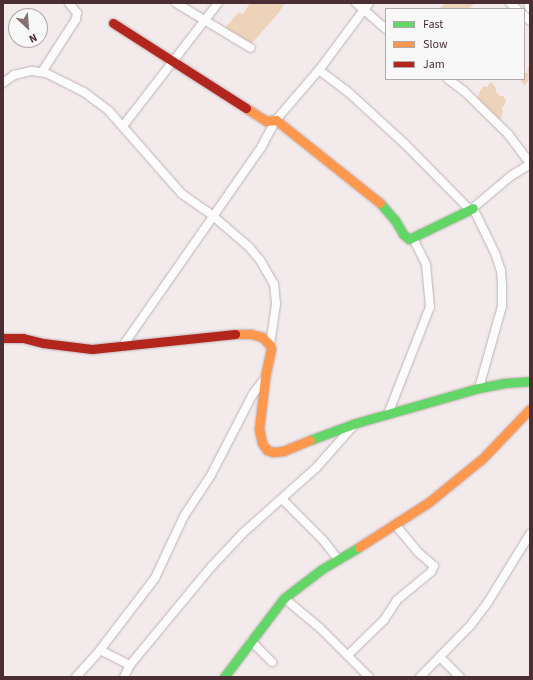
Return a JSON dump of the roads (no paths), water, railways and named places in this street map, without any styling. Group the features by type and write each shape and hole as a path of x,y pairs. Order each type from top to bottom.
{"main road":[{"path":"113,23 266,121 276,120 378,202 395,220 405,237 409,239 413,238 472,209"},
{"path":"3,338 23,338 72,348 92,349 122,347 230,334 251,334 262,338 270,345 271,353 265,378 259,429 260,438 267,450 273,452 282,451 356,423 479,388 504,383 530,381"},
{"path":"224,677 284,598 338,558 395,526 429,502 482,459 530,409"}],"street":[{"path":"42,72 76,19 77,13 69,3"},
{"path":"176,3 251,48"},
{"path":"123,126 218,3"},
{"path":"356,3 385,28"},
{"path":"122,347 262,146 276,120 319,70 369,3"},
{"path":"528,3 530,9"},
{"path":"319,70 346,90 406,144 472,209 495,253 501,271 502,306 479,388"},
{"path":"3,83 14,75 24,72 42,72 69,84 90,96 109,111 182,194 213,216 249,247 260,260 274,284 276,304 270,345"},
{"path":"449,80 464,91 508,134 530,164 512,176 472,209"},
{"path":"388,414 430,308 426,264 413,238"},
{"path":"76,677 100,650 155,578 184,516 211,475 253,394 265,378"},
{"path":"124,677 130,665 212,566 243,533 316,468 356,423"},
{"path":"282,498 323,540 338,558"},
{"path":"348,655 384,620 397,600 431,572 434,566 418,552 395,526"},
{"path":"420,677 470,626 488,602 530,534"},
{"path":"284,598 320,628 369,677"},
{"path":"251,640 272,662"},
{"path":"100,650 130,665"},
{"path":"440,657 460,677"}]}
